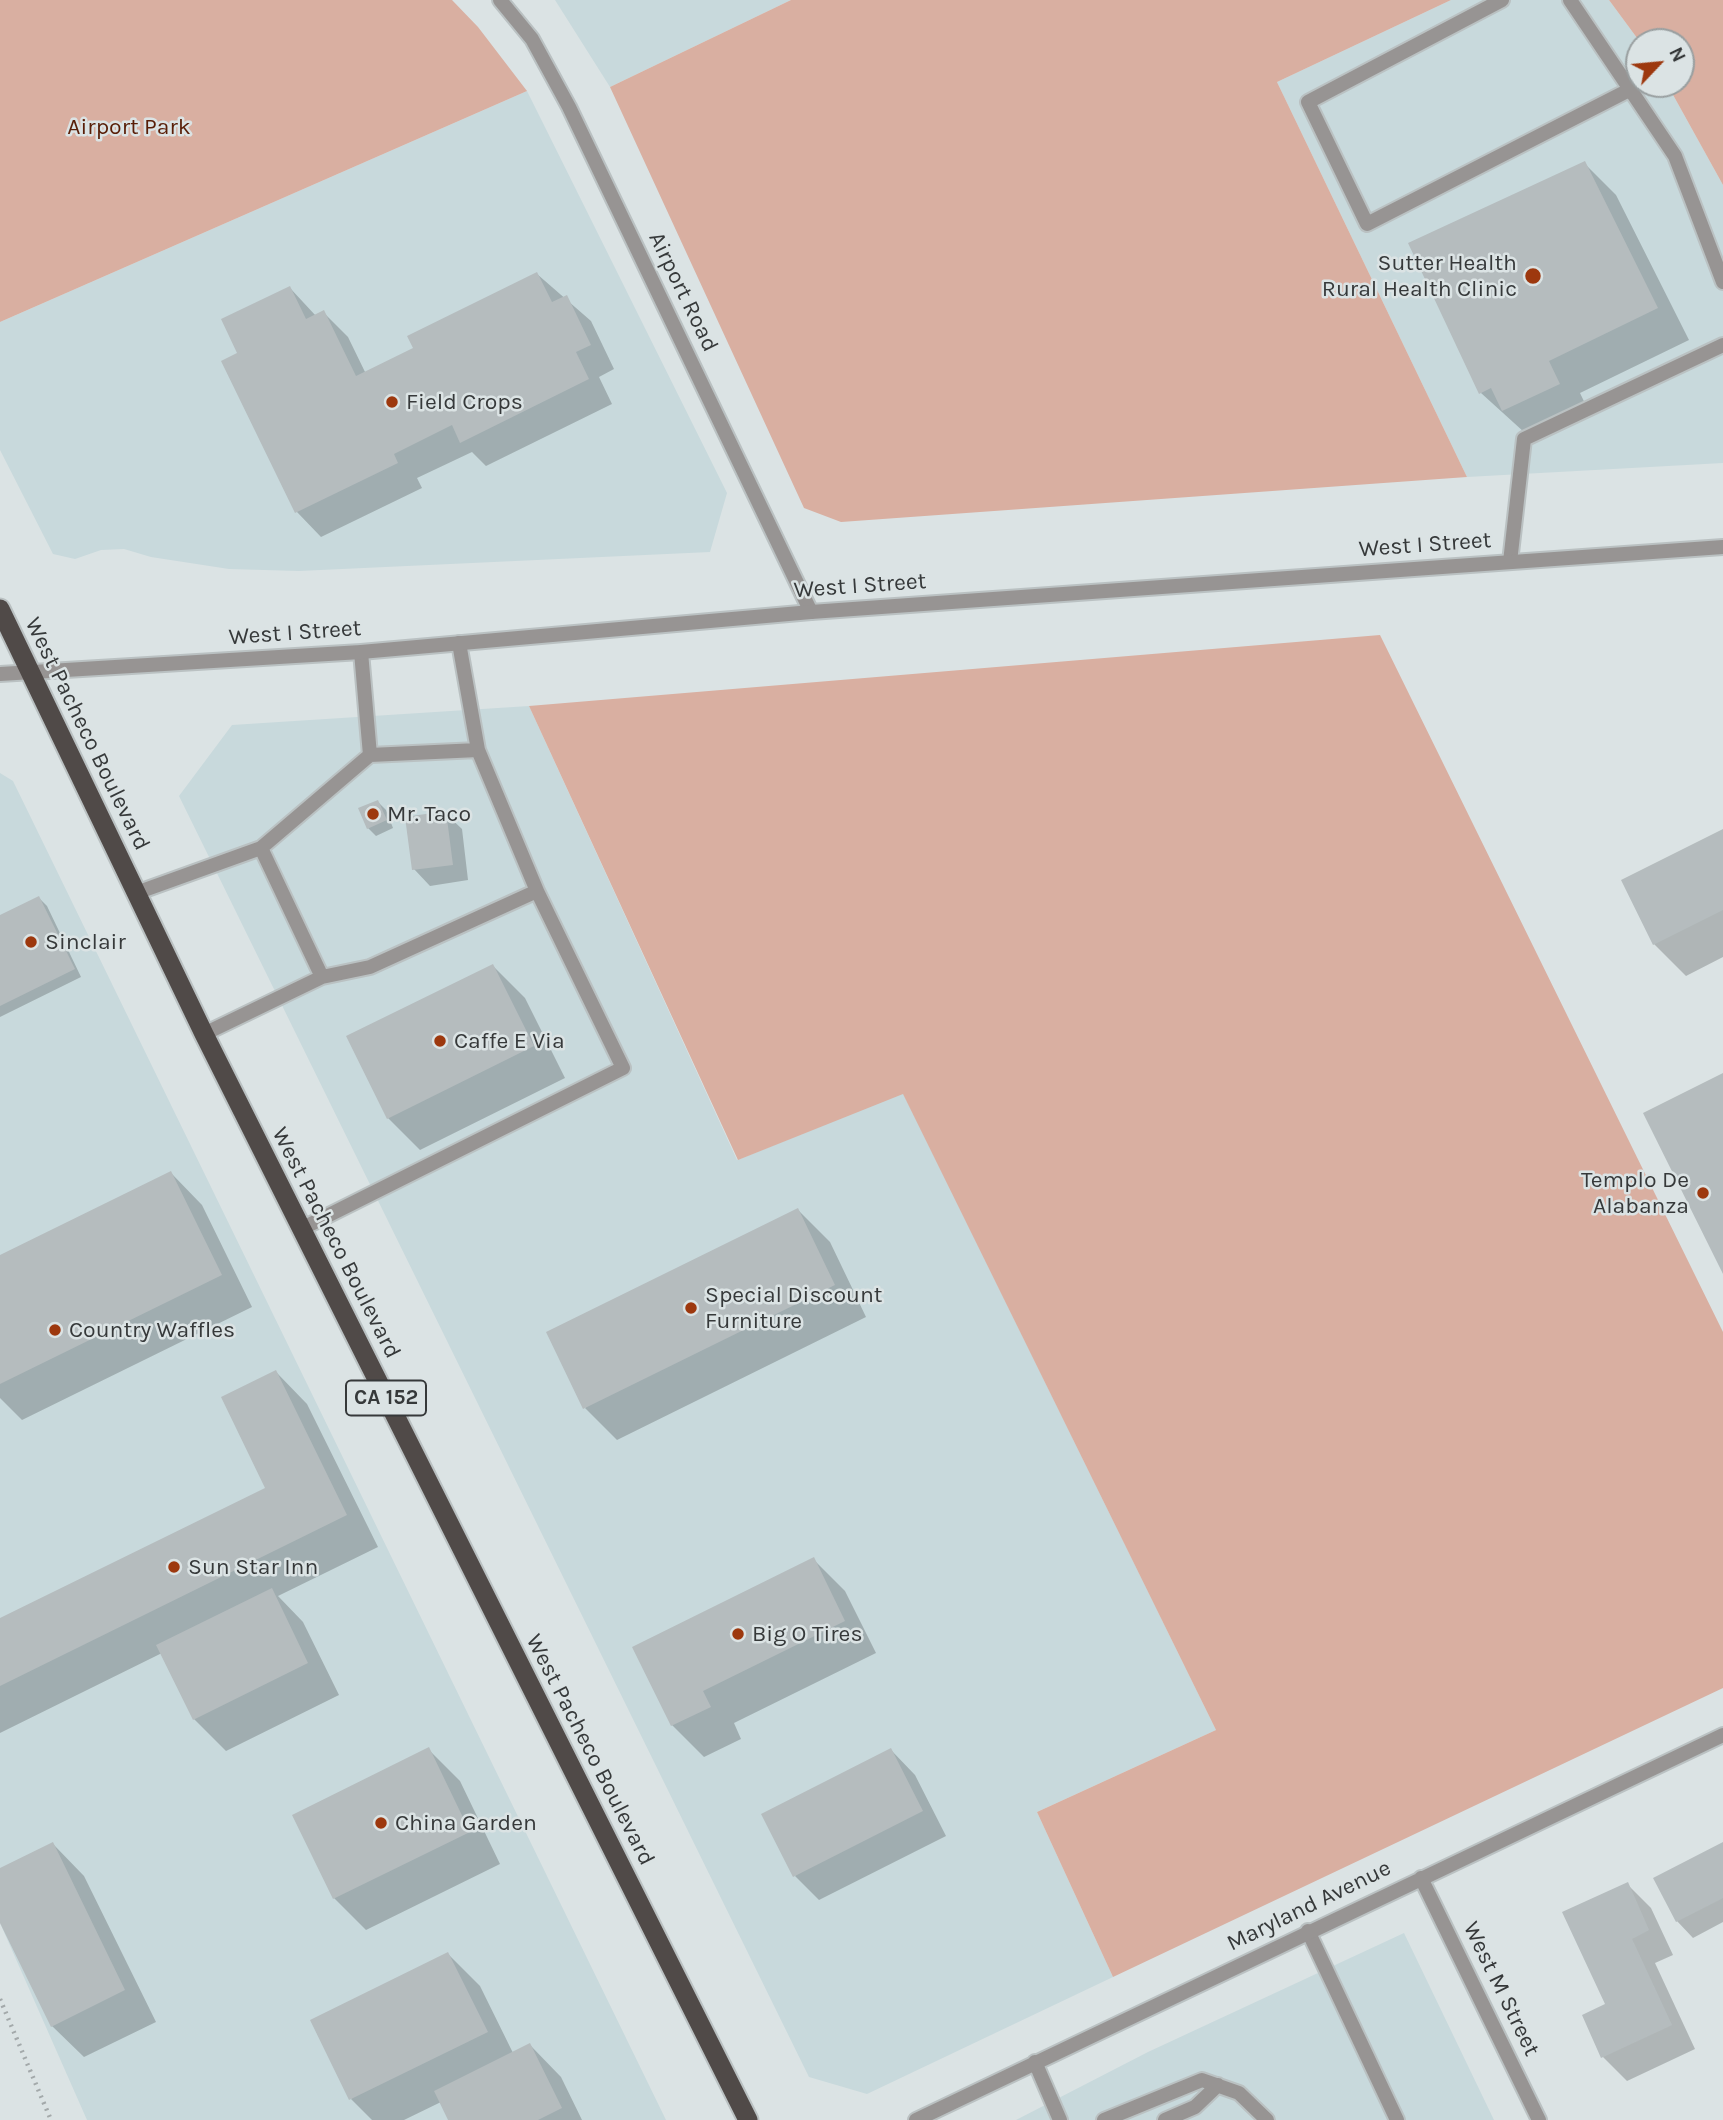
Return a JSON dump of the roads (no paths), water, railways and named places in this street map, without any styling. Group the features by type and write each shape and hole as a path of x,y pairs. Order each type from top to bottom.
{"highway":[{"name":"West Pacheco Boulevard","path":"0,610 32,671 204,1034 748,2120"}],"street":[{"name":"Airport Road","path":"500,0 533,39 569,107 811,612"},
{"path":"1502,0 1308,102 1367,224 1625,93"},
{"path":"1570,0 1625,78"},
{"path":"1639,98 1675,156 1723,282"},
{"path":"1510,562 1524,439 1723,345"},
{"name":"West I Street","path":"0,674 361,652 811,612 1723,547"},
{"path":"301,1229 623,1068 537,891 478,750 459,643"},
{"path":"361,652 370,755"},
{"path":"135,893 261,848 370,755 478,750"},
{"path":"261,848 322,976"},
{"path":"204,1034 322,976 370,967 537,891"},
{"name":"Maryland Avenue","path":"916,2120 1723,1735"},
{"name":"West M Street","path":"1421,1878 1539,2120"},
{"path":"1308,1931 1397,2120"},
{"path":"1035,2062 1060,2120"},
{"path":"1104,2120 1202,2080 1239,2093 1267,2120"},
{"path":"1165,2120 1195,2107 1218,2085"}],"place":[{"name":"Sutter Health Rural Health Clinic","path":"1533,276"},
{"name":"Field Crops","path":"392,402"},
{"name":"Mr. Taco","path":"373,814"},
{"name":"Sinclair","path":"31,942"},
{"name":"Caffe E Via","path":"440,1041"},
{"name":"Templo De Alabanza","path":"1703,1193"},
{"name":"Special Discount Furniture","path":"691,1308"},
{"name":"Country Waffles","path":"55,1330"},
{"name":"Sun Star Inn","path":"174,1567"},
{"name":"Big O Tires","path":"738,1634"},
{"name":"China Garden","path":"381,1823"}],"park label":[{"name":"Airport Park","path":"129,127"}]}
